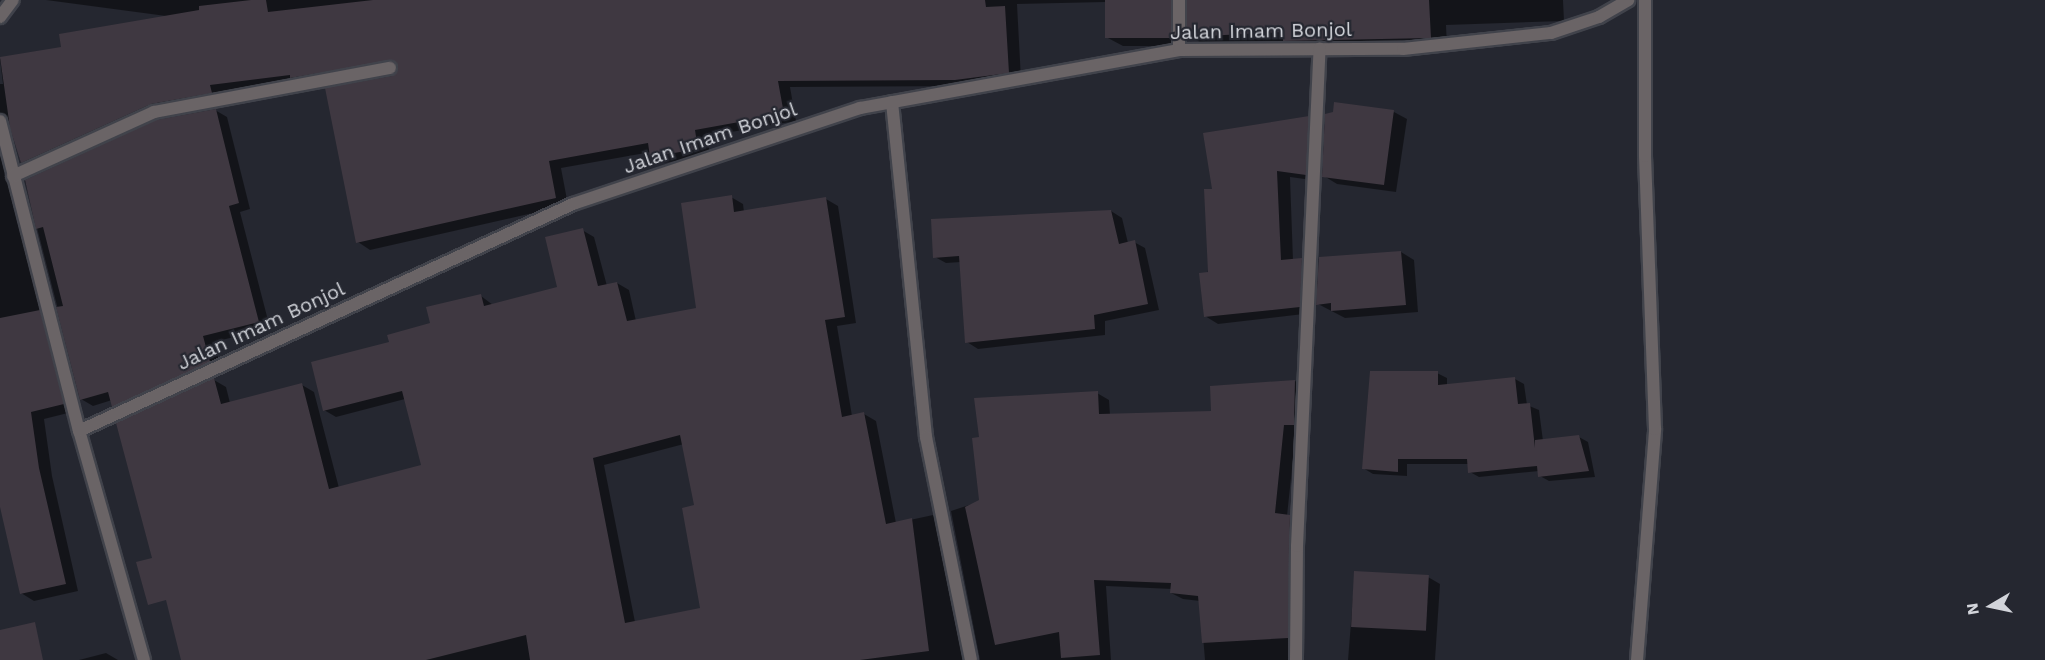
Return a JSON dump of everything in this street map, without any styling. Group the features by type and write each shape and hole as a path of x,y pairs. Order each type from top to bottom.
{"street":[{"path":"0,17 13,0"},
{"path":"1179,0 1179,50"},
{"name":"Jalan Imam Bonjol","path":"79,431 573,204 860,108 1179,50 1403,49 1551,33 1599,17 1628,0"},
{"path":"1637,660 1655,429 1645,156 1645,0"},
{"path":"1296,660 1297,546 1320,49"},
{"path":"13,176 154,112 390,68"},
{"path":"892,102 926,437 970,660"},
{"path":"0,121 79,431 144,660"}],"building":[{"path":"266,0 268,12 373,0 985,0 986,7 1005,6 1009,73 955,80 778,81 784,114 695,130 698,149 650,157 648,143 549,161 556,198 356,243 325,88 392,76 398,67 392,60 290,78 290,75 210,85 212,93 151,104 21,163 10,128 0,57 61,47 59,34 199,10 199,6"},
{"path":"1105,0 1171,0 1171,38 1105,38"},
{"path":"1187,0 1429,0 1431,38 1283,41 1283,32 1187,37"},
{"path":"1334,102 1394,110 1384,185 1322,177 1325,114 1333,112"},
{"path":"216,109 239,203 229,206 259,322 203,336 210,362 112,407 108,392 80,400 56,307 63,306 43,227 36,229 25,180 156,120"},
{"path":"1309,116 1306,175 1277,171 1281,260 1302,258 1300,307 1204,317 1199,273 1208,272 1204,189 1212,189 1203,133"},
{"path":"732,195 734,212 826,197 845,317 825,320 842,417 864,412 886,524 912,518 929,651 860,660 530,660 526,635 426,660 181,660 166,600 148,605 136,562 152,558 116,423 214,378 221,404 302,383 329,489 421,465 402,391 323,411 311,362 389,342 387,335 430,323 426,307 481,294 484,306 557,287 545,237 583,228 598,286 617,282 627,321 696,308 681,203","holes":["680,435 694,505 682,508 700,608 625,623 593,458"]},
{"path":"1111,210 1119,244 1135,240 1148,304 1094,315 1095,329 965,343 959,256 933,258 931,219"},
{"path":"1401,251 1406,305 1331,311 1331,303 1316,305 1319,257"},
{"path":"40,310 64,404 31,412 39,468 66,584 20,594 0,507 0,318"},
{"path":"1370,371 1438,371 1438,385 1515,377 1518,404 1530,403 1535,448 1535,440 1579,435 1589,471 1538,477 1537,466 1468,473 1467,459 1398,459 1398,472 1362,469"},
{"path":"1295,380 1294,425 1284,425 1275,513 1290,515 1288,638 1202,643 1198,596 1170,593 1171,583 1094,580 1100,655 1061,658 1059,632 995,645 965,507 979,500 972,438 979,437 974,398 1098,391 1099,414 1211,411 1210,386"},
{"path":"1354,571 1429,575 1426,631 1351,627"},
{"path":"35,622 43,660 0,660 0,630"}]}
